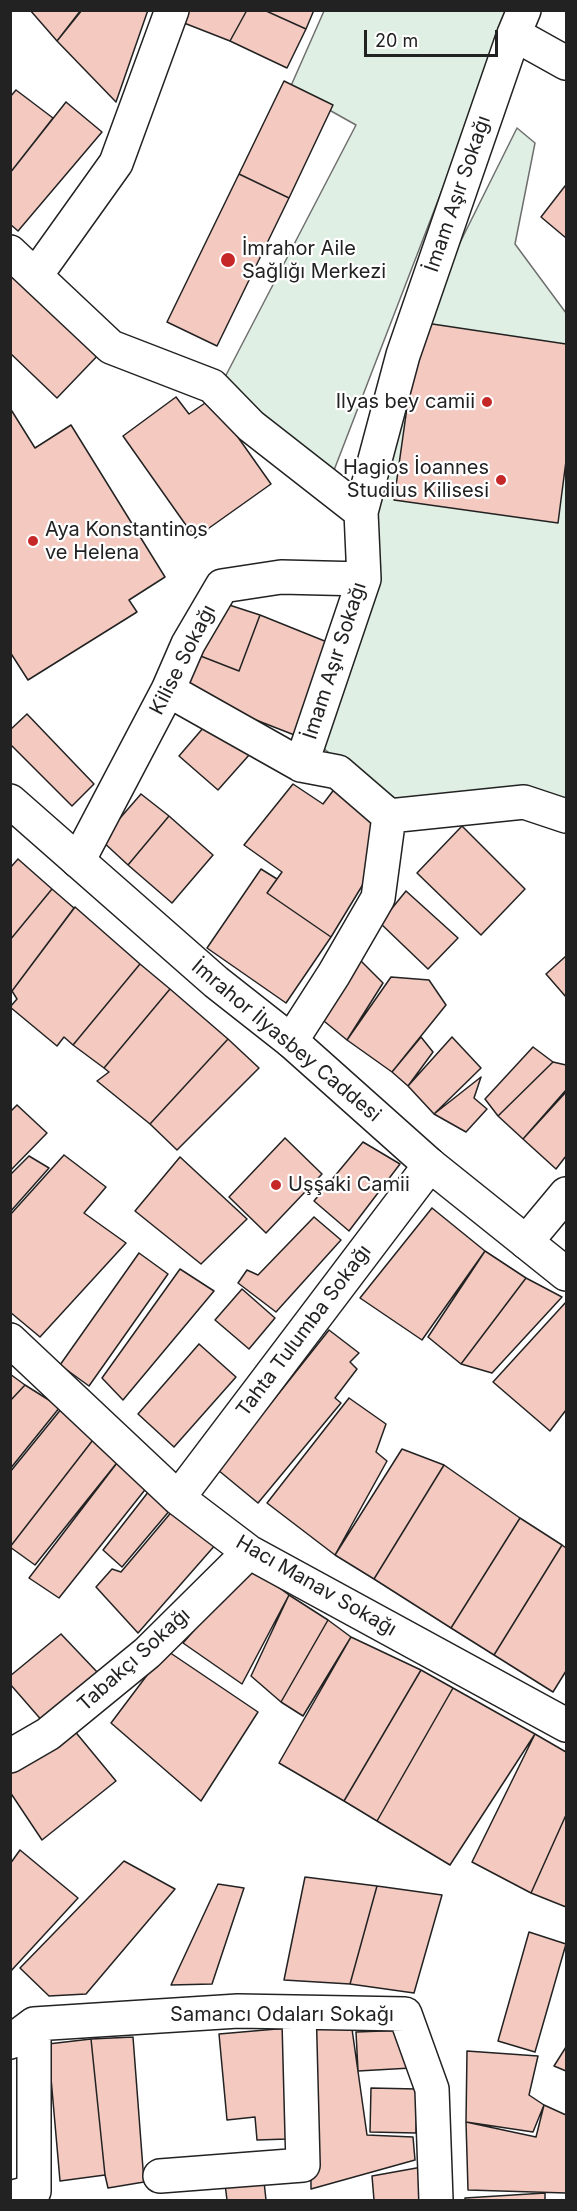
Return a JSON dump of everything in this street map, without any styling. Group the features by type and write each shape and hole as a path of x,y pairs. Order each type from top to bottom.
{"street":[{"path":"36,275 116,163 172,10"},
{"path":"519,22 567,63"},
{"name":"İmam Aşır Sokağı","path":"389,816 338,772 301,765 364,579 361,512 402,355 519,22"},
{"path":"10,252 111,347 212,386 251,426 361,512"},
{"name":"Kilise Sokağı","path":"78,861 168,690 188,644 222,586 281,577 364,579"},
{"path":"168,690 301,765"},
{"name":"İmrahor İlyasbey Caddesi","path":"10,801 216,982 291,1041 430,1165 567,1274"},
{"path":"291,1041 334,974 378,898 389,816 524,802 567,816"},
{"name":"Tahta Tulumba Sokağı","path":"178,1497 430,1165"},
{"path":"526,1242 567,1194"},
{"name":"Hacı Manav Sokağı","path":"10,1340 178,1497 249,1552 567,1725"},
{"name":"Tabakçı Sokağı","path":"10,1756 48,1734 147,1653 249,1552"},
{"name":"Samancı Odaları Sokağı","path":"22,2033 238,2011 405,2014 432,2089 436,2200"},
{"path":"160,2176 303,2165 299,2013"},
{"path":"10,2198 34,2191 22,2033"}],"green space":[{"path":"324,11 511,11 331,478 211,404 356,125 290,88"},
{"path":"517,128 535,143 515,244 566,313 566,799 531,804 419,812 358,777 310,737 418,327"}],"building":[{"path":"30,10 81,10 57,41"},
{"path":"82,10 148,10 116,102 57,41"},
{"path":"187,10 247,10 230,41 184,23"},
{"path":"247,10 264,10 306,29 287,68 230,41"},
{"path":"264,10 314,10 306,29"},
{"path":"284,81 333,105 289,198 239,174"},
{"path":"16,90 53,118 10,173 10,97"},
{"path":"66,102 102,132 18,231 10,224 10,173"},
{"name":"İmrahor Aile Sağlığı Merkezi","path":"239,174 289,198 217,346 167,322"},
{"path":"566,187 566,238 541,217"},
{"path":"10,260 103,350 57,398 10,353"},
{"name":"Ilyas bey camii","path":"419,322 566,344 566,461 558,523 394,500"},
{"path":"176,397 189,414 211,399 271,484 195,538 123,436"},
{"path":"10,408 35,448 71,425 165,577 129,600 137,612 28,680 10,652"},
{"path":"220,602 260,615 239,671 198,655"},
{"path":"260,615 332,644 297,736 184,692 198,655 239,671"},
{"path":"27,714 94,784 72,806 10,744 10,730"},
{"path":"210,720 250,754 218,790 179,756"},
{"path":"339,783 374,812 379,858 331,937 267,893 282,872 244,845 293,784 323,804"},
{"path":"141,794 169,816 128,865 101,840"},
{"path":"169,816 213,855 172,903 128,865"},
{"path":"462,826 525,889 481,935 417,873"},
{"path":"18,859 52,889 10,940 10,868"},
{"path":"261,869 277,879 267,893 331,937 286,1003 207,948"},
{"path":"52,889 74,908 12,991 10,990 10,940"},
{"path":"406,891 458,938 428,969 380,923"},
{"path":"75,907 140,964 73,1045 64,1037 57,1046 10,1007 17,999 12,991"},
{"path":"355,955 383,983 347,1040 319,1017"},
{"path":"566,956 566,997 546,974"},
{"path":"140,964 170,989 104,1068 73,1045"},
{"path":"391,977 429,980 446,1005 392,1072 347,1040"},
{"path":"170,989 228,1039 150,1124 97,1081 109,1072 104,1068"},
{"path":"421,1037 433,1052 408,1086 392,1072"},
{"path":"452,1037 481,1068 434,1114 408,1086"},
{"path":"228,1039 259,1068 177,1150 150,1124"},
{"path":"533,1047 553,1062 498,1116 485,1099"},
{"path":"553,1062 566,1065 566,1090 523,1139 498,1116"},
{"path":"481,1077 474,1098 487,1109 466,1132 434,1114"},
{"path":"566,1092 566,1156 556,1169 523,1139"},
{"path":"17,1105 47,1133 10,1171 10,1112"},
{"name":"Uşşaki Camii","path":"285,1138 322,1174 266,1233 229,1197"},
{"path":"363,1142 400,1164 349,1231 314,1201"},
{"path":"64,1155 106,1187 84,1213 126,1243 40,1337 10,1312 10,1215"},
{"path":"29,1156 49,1168 10,1212 10,1175"},
{"path":"180,1157 247,1219 201,1264 135,1211"},
{"path":"432,1208 485,1251 422,1340 360,1298"},
{"path":"314,1217 341,1240 276,1312 238,1283 247,1270 258,1275"},
{"path":"485,1251 526,1278 461,1364 428,1337"},
{"path":"139,1253 168,1274 89,1386 60,1365"},
{"path":"180,1269 214,1291 123,1400 102,1378"},
{"path":"526,1278 562,1297 492,1373 461,1364"},
{"path":"242,1289 275,1318 249,1349 215,1320"},
{"path":"566,1302 566,1410 550,1431 493,1382"},
{"path":"329,1330 359,1353 350,1362 357,1369 335,1398 341,1403 258,1503 218,1470"},
{"path":"199,1344 236,1377 174,1447 138,1414"},
{"path":"10,1374 25,1385 10,1401"},
{"path":"25,1385 60,1407 10,1469 10,1401"},
{"path":"349,1398 386,1424 376,1452 387,1461 335,1555 267,1503"},
{"path":"62,1408 96,1436 10,1547 10,1472"},
{"path":"96,1436 120,1459 35,1565 10,1547"},
{"path":"402,1449 444,1465 374,1579 335,1555"},
{"path":"120,1459 148,1486 59,1598 29,1578"},
{"path":"444,1465 520,1518 451,1628 374,1579"},
{"path":"149,1491 171,1509 122,1567 103,1550"},
{"path":"174,1509 217,1543 138,1633 96,1587 112,1569 121,1572"},
{"path":"520,1518 562,1545 494,1655 451,1628"},
{"path":"562,1545 566,1548 566,1671 553,1692 494,1655"},
{"path":"250,1566 289,1595 242,1684 183,1643"},
{"path":"289,1595 328,1620 281,1702 251,1676"},
{"path":"328,1620 351,1637 303,1716 281,1702"},
{"path":"61,1634 99,1674 44,1723 10,1684 10,1676"},
{"path":"351,1637 421,1670 344,1801 279,1763"},
{"path":"166,1650 258,1712 201,1801 111,1723"},
{"path":"421,1670 453,1688 377,1821 344,1801"},
{"path":"453,1688 535,1734 450,1865 377,1821"},
{"path":"73,1729 116,1781 42,1840 10,1792 10,1770"},
{"path":"535,1734 566,1752 566,1815 531,1893 472,1862"},
{"path":"566,1815 566,1907 531,1893"},
{"path":"20,1850 78,1898 10,1972 10,1864"},
{"path":"124,1861 175,1889 86,1994 49,1996 20,1968"},
{"path":"305,1877 377,1886 350,1984 284,1980"},
{"path":"218,1884 244,1888 212,1984 171,1985"},
{"path":"377,1886 442,1895 414,1993 350,1984"},
{"path":"529,1932 566,1944 535,2052 498,2041"},
{"path":"288,2028 288,2139 257,2140 255,2117 227,2120 219,2034"},
{"path":"310,2029 352,2029 367,2135 413,2137 415,2160 311,2189"},
{"path":"409,2030 411,2068 358,2071 356,2032"},
{"path":"133,2037 144,2182 108,2188 91,2039"},
{"path":"91,2039 105,2175 60,2181 48,2044"},
{"path":"566,2047 566,2071 554,2066"},
{"path":"467,2051 538,2056 529,2095 544,2105 533,2132 466,2122"},
{"path":"371,2088 417,2089 416,2133 370,2132"},
{"path":"544,2105 566,2115 566,2193 468,2190 466,2122 536,2137"},
{"path":"422,2167 425,2200 374,2200 372,2176"},
{"path":"263,2172 266,2200 227,2200 224,2176"},
{"path":"545,2193 545,2200 465,2200 465,2198"}],"place":[{"name":"İmrahor Aile Sağlığı Merkezi","path":"228,260"},
{"name":"Ilyas bey camii","path":"487,402"},
{"name":"Hagios İoannes Studius Kilisesi","path":"501,480"},
{"name":"Aya Konstantinos ve Helena","path":"33,541"},
{"name":"Uşşaki Camii","path":"276,1185"}]}
